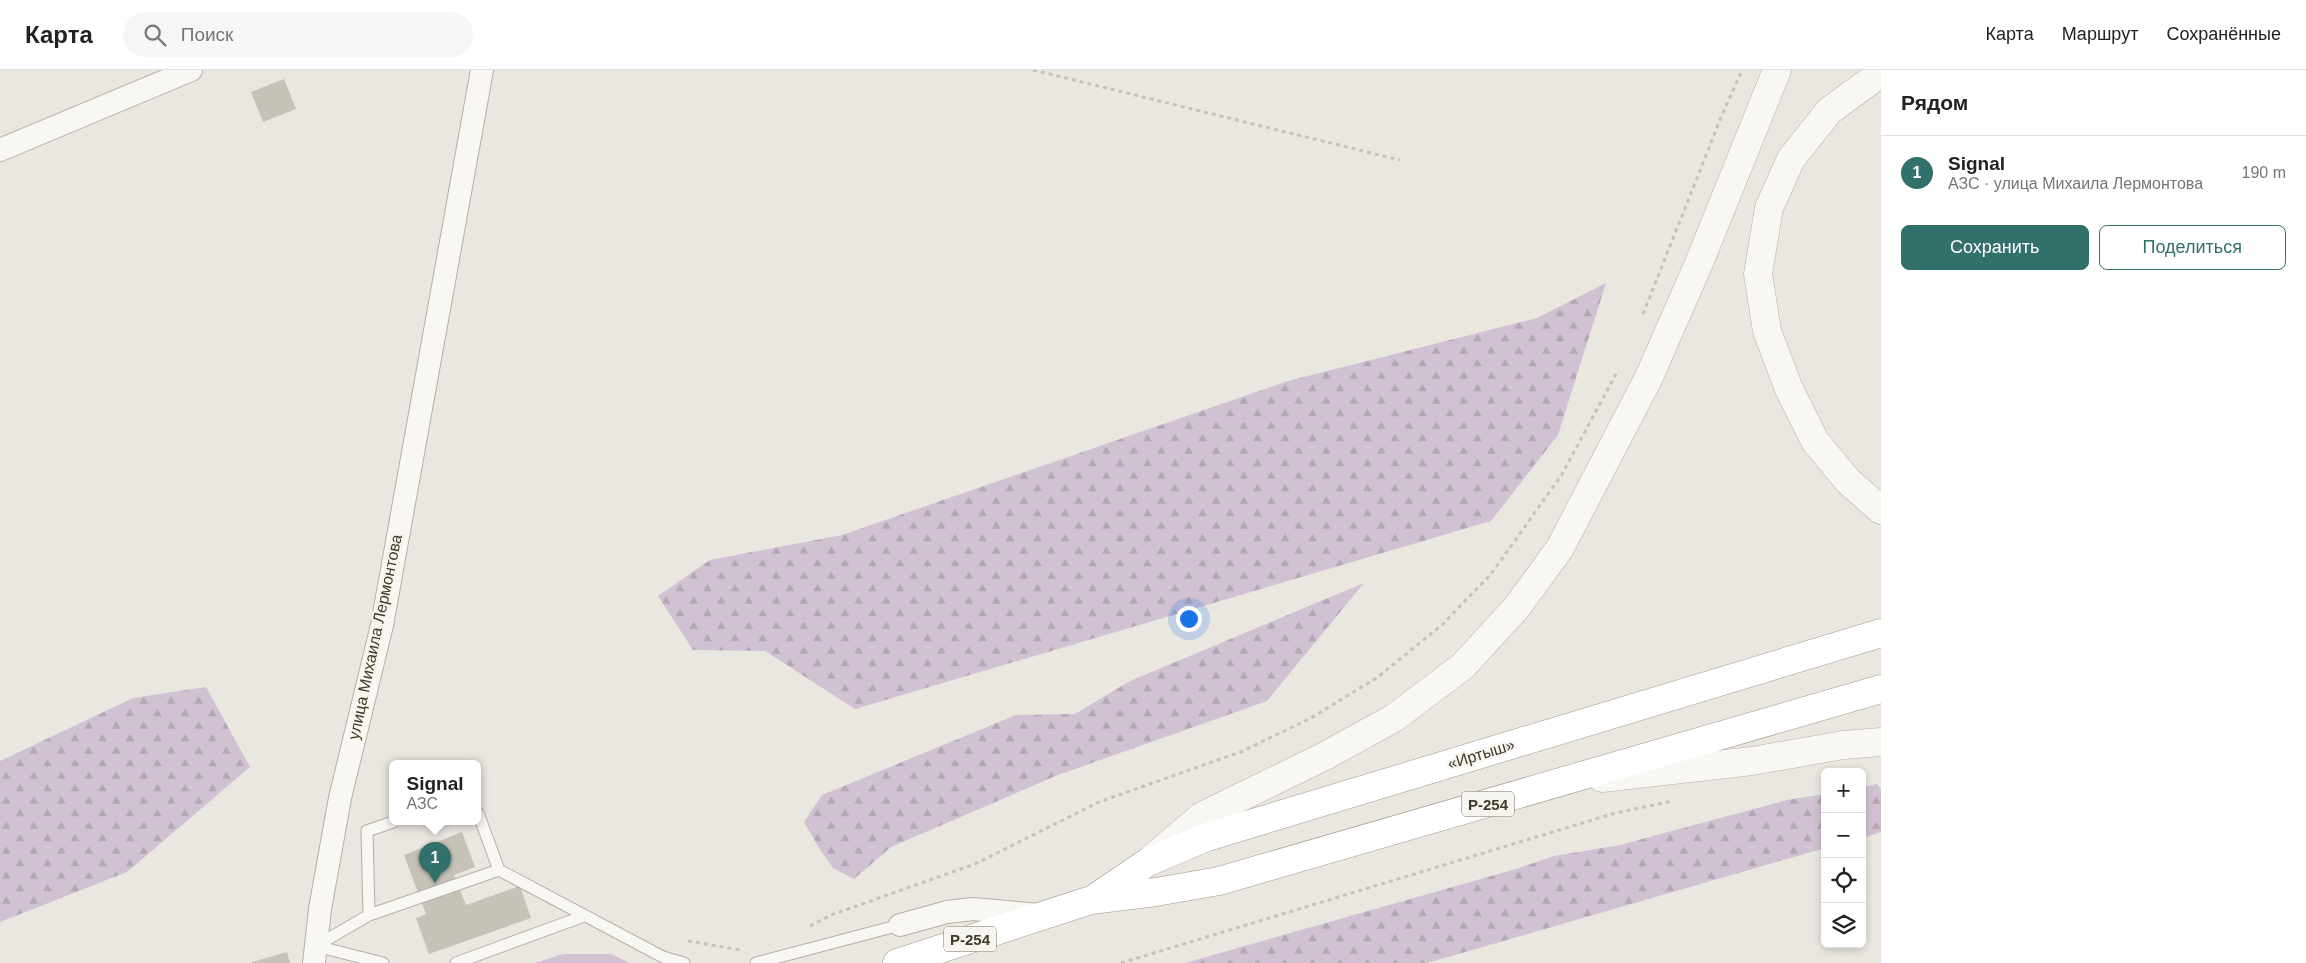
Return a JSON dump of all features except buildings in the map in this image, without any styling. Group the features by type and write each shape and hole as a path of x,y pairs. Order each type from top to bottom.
{"highway":[{"name":"«Иртыш»","path":"1091,900 1148,862 1207,837 1881,633"},
{"name":"«Иртыш»","path":"897,963 1091,900 1156,892 1219,881 1881,689"}],"street":[{"path":"0,150 191,70"},
{"name":"улица Михаила Лермонтова","path":"315,955 320,909 340,798 382,625 413,444 482,70"},
{"path":"1148,862 1202,816 1323,757 1394,718 1463,666 1517,607 1560,548 1649,377 1777,70"},
{"path":"1881,73 1829,111 1791,159 1769,208 1758,274 1767,331 1789,389 1815,441 1848,480 1881,510"},
{"path":"1568,781 1752,761 1843,745 1881,742"},
{"path":"900,925 947,912 973,909 1042,915"}],"lane":[{"path":"481,821 499,870 664,957 684,963"},
{"path":"369,915 367,831 389,823"},
{"path":"315,955 369,915 499,870"},
{"path":"456,963 584,916"},
{"path":"756,963 900,925"},
{"path":"315,955 383,963"}],"path":[{"path":"1033,70 1400,160"},
{"path":"1640,323 1722,115 1742,70"},
{"path":"807,928 831,914 975,864 1099,802 1243,751 1311,718 1378,677 1443,624 1491,574 1561,476 1620,367"},
{"path":"1121,963 1612,814 1678,799"},
{"path":"664,957 673,938 739,951 748,948"}],"green space":[{"path":"1606,283 1558,435 1491,521 855,709 765,651 693,650 658,596 710,560 842,535 1288,381 1537,318"},
{"path":"1364,583 1267,701 1058,775 891,847 854,879 833,868 804,822 822,795 1016,715 1075,714 1130,681"},
{"path":"206,687 250,767 127,872 0,922 0,761 133,698"},
{"path":"1877,784 1881,789 1881,832 1866,837 1866,813 1866,786"},
{"path":"1821,795 1821,849 1427,963 1185,963 1516,869 1554,856 1620,845 1787,800"},
{"path":"563,954 611,954 630,963 535,963"}],"place":[{"name":"Signal","path":"435,883"}]}
